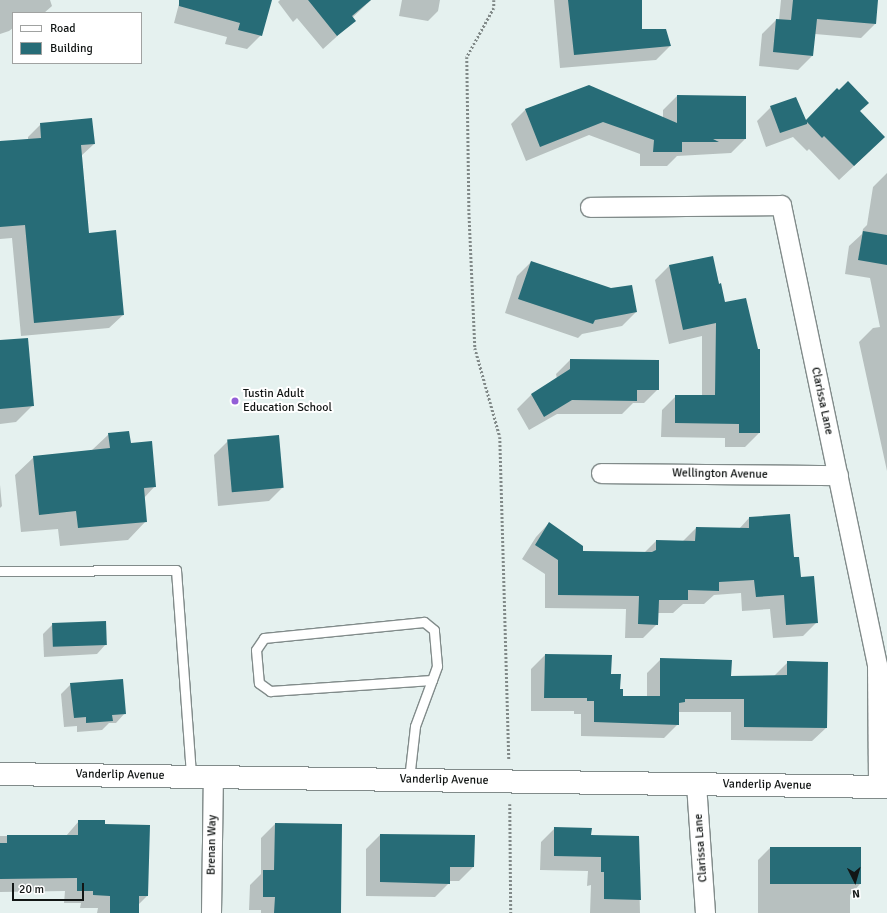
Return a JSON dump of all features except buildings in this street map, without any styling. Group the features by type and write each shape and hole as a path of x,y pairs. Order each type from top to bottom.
{"street":[{"name":"Clarissa Lane","path":"590,207 781,205 877,665 883,786"},
{"name":"Wellington Avenue","path":"601,473 838,475"},
{"name":"Vanderlip Avenue","path":"0,774 883,786"},
{"name":"Brenan Way","path":"211,913 213,776"},
{"name":"Clarissa Lane","path":"696,784 705,913"}],"lane":[{"path":"0,571 176,570 191,776"},
{"path":"409,779 415,726 432,680 437,666 434,630 424,622 264,638 256,650 259,683 270,692 432,680"}],"path":[{"path":"494,0 494,8 467,57 469,209 475,348 500,437 510,781 511,913"}],"place":[{"name":"Tustin Adult Education School","path":"235,401"}]}
